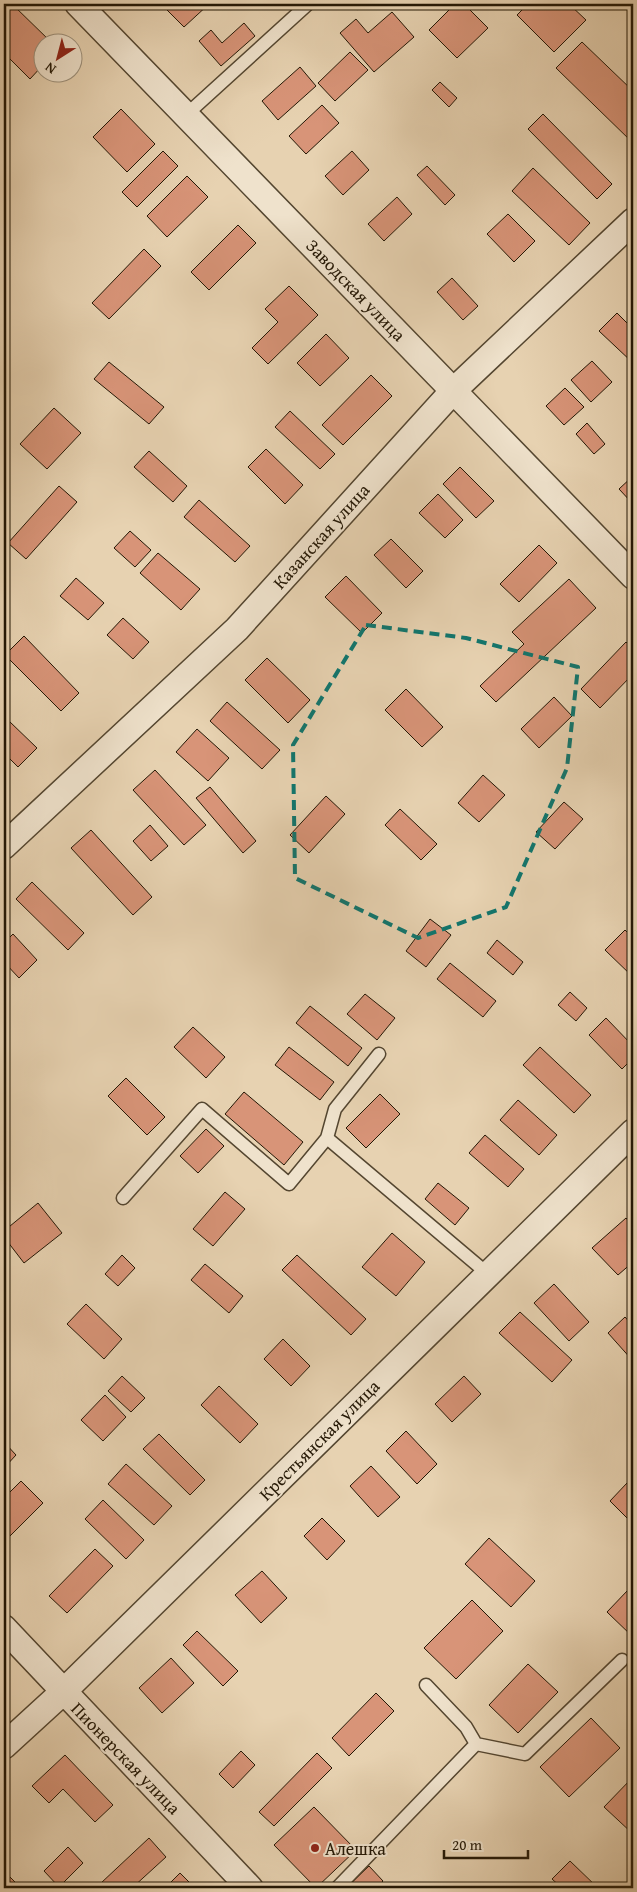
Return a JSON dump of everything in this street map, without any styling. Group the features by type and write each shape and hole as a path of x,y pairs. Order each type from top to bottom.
{"street":[{"name":"Заводская улица","path":"78,4 633,576"},
{"name":"Казанская улица","path":"4,846 237,629 453,391 633,221"},
{"name":"Крестьянская улица","path":"4,1746 63,1692 633,1132"},
{"name":"Пионерская улица","path":"4,1628 250,1888"}],"lane":[{"path":"186,115 308,4"},
{"path":"123,1198 202,1109 289,1184 327,1138 335,1109 379,1054"},
{"path":"327,1138 488,1274"},
{"path":"426,1685 466,1727 476,1744 525,1754 622,1660"},
{"path":"337,1888 476,1744"}],"highlighted area":[{"path":"366,625 466,638 578,667 567,768 506,907 418,938 295,878 293,745"}],"building":[{"path":"8,4 12,4 41,32 32,32 32,77 30,79 4,53 4,8"},
{"path":"167,4 209,4 184,27 164,7"},
{"path":"351,4 364,4 358,10"},
{"path":"455,4 464,4 488,28 457,58 429,30"},
{"path":"528,4 569,4 586,20 554,52 517,15"},
{"path":"392,12 414,37 374,72 340,33 356,19 368,33"},
{"path":"244,23 255,36 221,66 199,41 211,30 222,43"},
{"path":"582,42 633,91 633,143 556,68"},
{"path":"350,52 368,70 335,101 318,83"},
{"path":"300,67 316,86 278,120 262,101"},
{"path":"440,82 457,98 449,107 432,90"},
{"path":"322,105 339,123 306,154 289,136"},
{"path":"121,109 155,144 127,172 93,137"},
{"path":"543,114 612,184 597,199 528,129"},
{"path":"163,151 178,166 137,207 122,192"},
{"path":"352,151 369,170 343,195 325,176"},
{"path":"427,166 455,195 445,205 417,175"},
{"path":"533,168 590,223 569,245 512,191"},
{"path":"187,176 208,197 167,237 147,216"},
{"path":"397,197 412,214 384,241 368,224"},
{"path":"508,214 535,241 514,262 487,234"},
{"path":"238,225 256,243 209,290 191,272"},
{"path":"144,249 161,266 109,319 92,303"},
{"path":"452,278 478,306 463,320 437,292"},
{"path":"289,286 318,315 268,364 252,348 278,322 265,309"},
{"path":"617,313 633,329 633,363 599,331"},
{"path":"326,334 349,358 320,386 297,363"},
{"path":"592,361 612,382 591,402 571,380"},
{"path":"109,362 164,407 149,424 94,379"},
{"path":"371,375 392,396 343,445 322,425"},
{"path":"565,388 584,407 564,425 546,406"},
{"path":"54,408 81,433 47,469 20,444"},
{"path":"290,411 335,454 320,469 275,427"},
{"path":"587,423 605,444 594,454 576,434"},
{"path":"266,449 303,485 285,504 248,467"},
{"path":"149,451 187,486 173,502 134,467"},
{"path":"460,467 494,501 476,518 443,484"},
{"path":"633,476 633,504 619,489"},
{"path":"59,486 77,502 26,559 8,543"},
{"path":"438,494 463,520 445,538 419,513"},
{"path":"199,500 250,546 235,562 184,517"},
{"path":"130,531 151,550 135,567 114,548"},
{"path":"391,539 423,571 406,588 374,555"},
{"path":"539,545 557,563 519,602 500,584"},
{"path":"158,553 200,589 181,610 140,573"},
{"path":"346,576 382,613 362,633 325,597"},
{"path":"76,578 104,603 88,620 60,596"},
{"path":"569,579 596,608 496,702 480,686 524,644 512,632"},
{"path":"123,618 149,642 133,659 107,635"},
{"path":"24,636 79,693 61,711 5,655"},
{"path":"626,642 633,649 633,674 600,708 581,689"},
{"path":"267,658 310,700 288,723 245,680"},
{"path":"406,689 443,727 422,747 385,710"},
{"path":"554,697 572,716 539,748 521,729"},
{"path":"227,702 280,750 262,769 210,721"},
{"path":"9,721 37,748 18,767 4,753 4,726"},
{"path":"197,729 229,758 208,781 176,752"},
{"path":"155,770 206,825 184,845 133,790"},
{"path":"483,775 505,795 479,822 458,803"},
{"path":"210,787 256,841 243,853 196,798"},
{"path":"326,796 345,814 309,853 290,835"},
{"path":"564,802 583,819 555,849 536,832"},
{"path":"400,809 437,844 421,860 385,825"},
{"path":"150,825 168,846 151,861 133,841"},
{"path":"91,830 152,897 133,915 71,848"},
{"path":"32,882 84,933 68,950 16,899"},
{"path":"430,919 451,935 426,967 406,951"},
{"path":"625,930 633,938 633,977 605,950"},
{"path":"13,934 37,960 19,978 4,962 4,943"},
{"path":"497,940 523,962 513,975 487,953"},
{"path":"450,963 496,1001 483,1017 437,979"},
{"path":"570,992 587,1008 576,1021 558,1005"},
{"path":"365,994 395,1018 377,1040 347,1014"},
{"path":"310,1006 362,1048 348,1066 296,1023"},
{"path":"606,1018 633,1046 633,1058 622,1069 589,1035"},
{"path":"193,1027 225,1057 206,1078 174,1047"},
{"path":"289,1047 334,1082 320,1100 275,1065"},
{"path":"540,1047 591,1095 574,1113 523,1065"},
{"path":"126,1078 165,1117 147,1135 108,1096"},
{"path":"244,1092 303,1142 284,1165 225,1114"},
{"path":"380,1094 400,1114 366,1148 346,1128"},
{"path":"518,1100 557,1135 539,1155 500,1120"},
{"path":"206,1129 224,1146 198,1173 180,1156"},
{"path":"485,1135 524,1169 508,1187 469,1153"},
{"path":"438,1183 469,1208 455,1225 425,1199"},
{"path":"225,1192 245,1209 213,1246 193,1229"},
{"path":"38,1203 62,1233 24,1263 4,1237 4,1231"},
{"path":"626,1218 633,1226 633,1262 618,1275 592,1248"},
{"path":"392,1233 425,1262 396,1296 362,1267"},
{"path":"122,1255 135,1268 118,1286 105,1274"},
{"path":"297,1255 366,1319 351,1335 282,1270"},
{"path":"205,1264 243,1296 229,1313 191,1280"},
{"path":"554,1284 589,1322 569,1341 534,1303"},
{"path":"86,1304 122,1339 104,1359 67,1324"},
{"path":"520,1312 572,1360 552,1382 499,1333"},
{"path":"625,1317 633,1326 633,1361 608,1333"},
{"path":"283,1339 310,1366 291,1386 264,1359"},
{"path":"122,1376 145,1398 131,1412 108,1391"},
{"path":"464,1376 481,1394 452,1422 435,1404"},
{"path":"219,1386 258,1424 240,1443 201,1405"},
{"path":"105,1395 126,1417 103,1441 81,1420"},
{"path":"406,1431 437,1464 417,1484 386,1451"},
{"path":"159,1434 205,1480 190,1495 143,1449"},
{"path":"4,1442 16,1455 4,1468"},
{"path":"126,1464 172,1506 154,1525 108,1484"},
{"path":"371,1466 400,1497 378,1517 350,1486"},
{"path":"21,1481 43,1503 4,1542 4,1498"},
{"path":"627,1483 633,1489 633,1524 610,1501"},
{"path":"103,1500 144,1540 126,1559 85,1519"},
{"path":"322,1518 345,1541 327,1560 304,1536"},
{"path":"489,1538 535,1581 511,1607 465,1564"},
{"path":"95,1549 113,1566 67,1613 49,1596"},
{"path":"262,1571 287,1598 261,1623 235,1595"},
{"path":"628,1590 633,1595 633,1637 607,1612"},
{"path":"472,1600 503,1631 456,1679 424,1648"},
{"path":"197,1631 238,1671 223,1686 183,1645"},
{"path":"171,1658 194,1683 162,1713 139,1688"},
{"path":"528,1664 558,1692 518,1733 489,1705"},
{"path":"376,1693 394,1711 349,1756 332,1738"},
{"path":"591,1718 620,1748 569,1797 540,1767"},
{"path":"241,1751 255,1765 233,1788 219,1774"},
{"path":"317,1753 332,1768 274,1826 259,1812"},
{"path":"65,1755 113,1805 95,1822 63,1789 49,1803 32,1786"},
{"path":"633,1777 633,1834 604,1807"},
{"name":"Алешка","path":"314,1807 356,1850 316,1888 274,1845"},
{"path":"149,1838 166,1857 132,1888 106,1888 101,1883"},
{"path":"68,1847 83,1863 59,1887 44,1871"},
{"path":"570,1861 598,1888 562,1888 552,1879"},
{"path":"369,1866 383,1881 376,1888 346,1888"},
{"path":"4,1871 21,1888 4,1888"},
{"path":"180,1873 195,1888 165,1888"}],"place":[{"name":"Алешка","path":"315,1848"}]}
